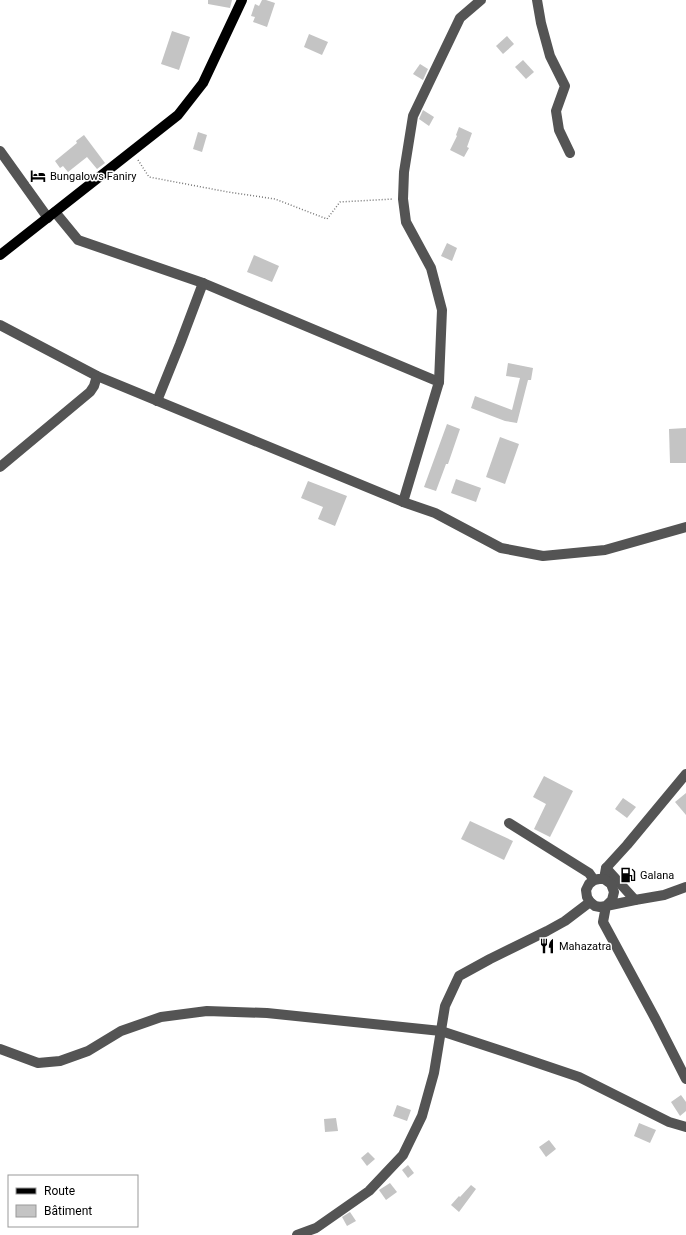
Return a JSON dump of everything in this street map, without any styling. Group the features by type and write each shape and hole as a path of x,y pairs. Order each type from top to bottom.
{"main road":[{"path":"0,256 178,115 203,83 242,0"}],"street":[{"path":"404,502 439,382 442,310 431,268 406,222 403,199 404,172 413,116 460,18 481,0"},
{"path":"538,0 541,23 550,56 565,86 556,110 559,130 570,153"},
{"path":"0,151 51,215 78,240 202,283 439,382"},
{"path":"157,400 180,344 202,283"},
{"path":"0,325 97,376 404,502 435,513 501,548 543,556 605,550 686,526"},
{"path":"0,466 90,392 94,386 97,376"},
{"path":"604,879 606,868 686,774"},
{"path":"509,823 589,873 594,880"},
{"path":"606,868 636,900"},
{"path":"686,887 664,895 636,900 606,906 600,907 595,906 590,902 587,897 586,890 589,884 594,880 604,879 611,884 614,892 612,900 606,906 603,922 686,1079"},
{"path":"297,1235 316,1228 369,1191 403,1155 422,1116 434,1073 445,1006 459,976 565,921 590,902"},
{"path":"0,1049 38,1063 60,1061 88,1051 121,1031 161,1017 206,1011 267,1013 441,1031 579,1077 669,1122 686,1127"}],"path":[{"path":"133,150 139,163 149,177 275,199 327,218 340,202 403,199"}],"building":[{"path":"208,0 232,0 230,8 208,4"},
{"path":"262,0 275,3 267,27 253,22 255,17 251,16 255,4 259,6"},
{"path":"172,31 190,37 179,70 161,64"},
{"path":"309,34 328,42 322,55 304,47"},
{"path":"507,36 514,44 503,54 496,46"},
{"path":"523,60 534,72 526,79 515,67"},
{"path":"420,64 428,69 423,80 413,74"},
{"path":"423,110 434,117 429,126 419,119"},
{"path":"459,127 472,133 467,147 469,148 464,157 450,150 457,136"},
{"path":"198,132 207,135 202,152 193,149"},
{"path":"84,135 105,163 97,169 87,157 68,172 63,166 60,168 55,161 77,143 76,141"},
{"path":"447,243 457,248 452,261 441,256"},
{"path":"254,255 279,266 272,282 247,272"},
{"path":"508,363 533,368 531,380 528,380 517,423 505,421 471,408 475,396 512,410 520,378 506,376"},
{"path":"447,424 460,429 448,464 446,464 436,491 424,487"},
{"path":"686,428 686,463 670,463 669,429"},
{"path":"500,437 519,444 505,484 486,477"},
{"path":"456,479 481,488 476,502 451,493"},
{"path":"308,481 347,496 335,526 318,519 323,507 301,498"},
{"path":"544,776 573,791 550,837 534,829 546,804 533,797"},
{"path":"686,793 686,815 675,802"},
{"path":"623,798 636,807 627,818 615,809"},
{"path":"470,821 513,841 504,860 461,839"},
{"path":"681,1095 686,1102 686,1111 680,1116 671,1102"},
{"path":"397,1105 411,1110 407,1121 393,1116"},
{"path":"336,1118 338,1131 325,1132 324,1119"},
{"path":"639,1123 656,1130 650,1143 634,1136"},
{"path":"549,1140 556,1149 546,1157 539,1147"},
{"path":"368,1152 375,1159 367,1166 361,1158"},
{"path":"408,1165 414,1173 408,1178 402,1170"},
{"path":"390,1183 397,1192 386,1200 379,1190"},
{"path":"471,1185 476,1189 459,1212 451,1205"},
{"path":"350,1212 356,1221 347,1226 342,1217"}],"place":[{"name":"Bungalows Faniry","path":"38,176"},
{"name":"Galana","path":"628,875"},
{"name":"Mahazatra","path":"547,946"}]}
